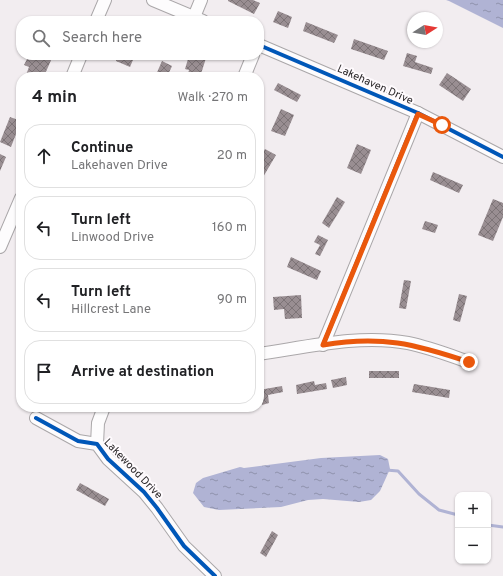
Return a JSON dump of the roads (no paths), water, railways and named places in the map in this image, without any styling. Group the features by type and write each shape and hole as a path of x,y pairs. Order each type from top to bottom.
{"street":[{"path":"98,16 105,0"},
{"path":"153,0 192,16"},
{"path":"199,16 201,0"},
{"name":"Lakehaven Drive","path":"264,47 418,114 503,157"},
{"path":"74,72 79,60"},
{"path":"246,72 251,60"},
{"path":"323,345 418,114"},
{"path":"0,248 16,210"},
{"path":"264,353 350,341 402,342 431,349 469,362"},
{"path":"97,444 98,423 102,412"},
{"name":"Lakewood Drive","path":"36,418 78,441 97,444 108,459 144,492 158,508 184,546 216,576"}],"water":[{"path":"446,0 503,0 503,28 449,1"},
{"path":"380,455 388,459 390,469 380,491 371,500 359,502 323,499 308,500 281,507 219,510 204,507 193,493 196,483 203,478 240,467 244,468 321,458"}],"waterway":[{"path":"386,470 398,471 419,494 439,510 455,514"},
{"path":"491,525 503,527"}]}
